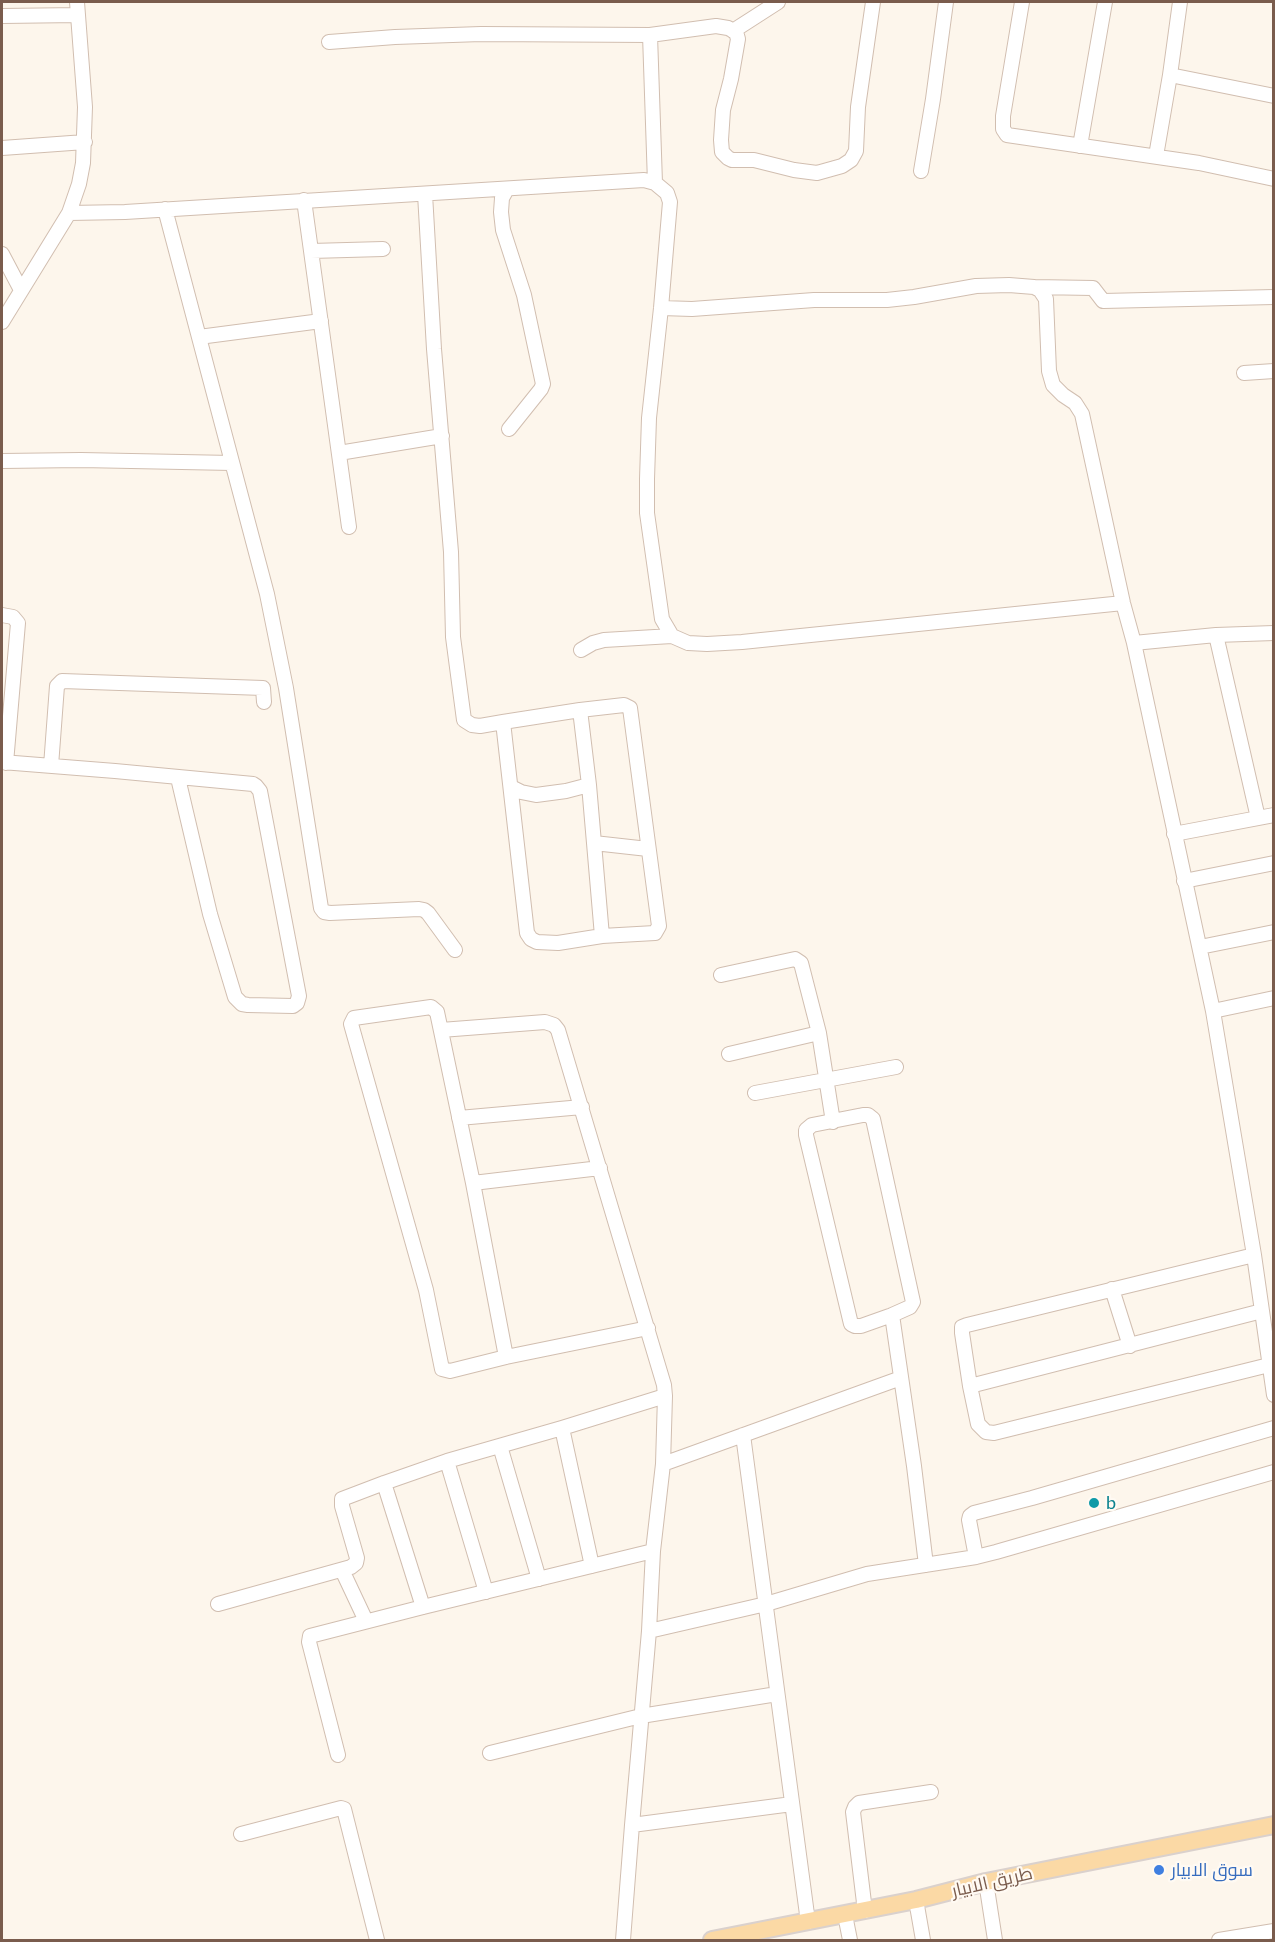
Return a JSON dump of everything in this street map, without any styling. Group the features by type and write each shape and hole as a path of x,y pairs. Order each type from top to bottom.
{"main road":[{"name":"طريق الابيار","path":"712,1941 771,1935 808,1922 916,1900 986,1882 1274,1825"}],"street":[{"path":"733,31 758,8 778,2"},
{"path":"329,42 481,34 650,35 716,26 728,28 738,39 723,110 722,152 732,160 754,160 817,173 842,166 851,160 856,151 858,107 873,2"},
{"path":"921,171 946,2"},
{"path":"1022,2 1003,116 1003,129 1007,135 1156,156 1274,179"},
{"path":"1080,146 1105,2"},
{"path":"1156,156 1180,2"},
{"path":"2,16 78,8 85,107 85,142 79,184 69,213 2,321"},
{"path":"650,35 655,183"},
{"path":"1170,75 1274,96"},
{"path":"2,148 85,142"},
{"path":"69,213 124,212 644,180 655,183 667,194 670,202 649,418 647,513 662,619 672,636"},
{"path":"507,189 502,198 503,230 524,295 543,384 509,429"},
{"path":"425,194 434,349 451,552 453,637 464,720 472,725 480,726 502,722 580,710 624,705 630,708 658,931 558,943 537,942 531,939 527,933 502,722"},
{"path":"304,200 349,527"},
{"path":"165,209 270,606 286,688 321,908 324,912 330,913 424,910 454,950"},
{"path":"311,251 383,249"},
{"path":"2,254 21,290"},
{"path":"661,308 692,309 814,300 887,300 976,286 1009,285 1093,288 1103,301 1274,297"},
{"path":"1034,287 1040,290 1046,298 1049,371 1053,385 1076,403 1082,414 1200,947 1254,1255 1274,1395"},
{"path":"199,337 321,321"},
{"path":"1244,373 1274,370"},
{"path":"339,453 442,436"},
{"path":"2,461 232,463"},
{"path":"581,650 604,640 672,636 688,643 742,642 1123,603"},
{"path":"2,615 13,617 18,623 4,763 253,784 260,790 299,996 293,1006 248,1005 242,1004 235,997 210,914 178,778"},
{"path":"1134,643 1216,635 1274,633"},
{"path":"1216,635 1258,818"},
{"path":"51,766 57,686 62,681 263,688 264,702"},
{"path":"580,710 602,936"},
{"path":"511,787 536,795 589,785"},
{"path":"1174,834 1274,815"},
{"path":"594,843 648,849"},
{"path":"1184,881 1274,863"},
{"path":"1200,947 1274,932"},
{"path":"721,975 795,959 801,963 819,1033 833,1122"},
{"path":"1213,1011 1274,998"},
{"path":"506,1357 437,1012 431,1007 354,1018 351,1024 426,1290 442,1369 450,1371 648,1328"},
{"path":"441,1030 545,1022 554,1025 558,1030 648,1328 665,1396 663,1464 653,1551 649,1631 624,1941"},
{"path":"729,1054 819,1033"},
{"path":"755,1093 896,1067"},
{"path":"459,1118 582,1107"},
{"path":"863,1115 868,1115 873,1119 913,1302 910,1307 891,1315 861,1326 851,1324 806,1135 806,1130 810,1126 863,1115"},
{"path":"473,1183 600,1168"},
{"path":"1254,1255 962,1327 970,1386 978,1424 986,1432 994,1433 1269,1365"},
{"path":"1112,1289 1130,1346"},
{"path":"970,1386 1262,1311"},
{"path":"891,1315 926,1565"},
{"path":"663,1464 901,1378"},
{"path":"218,1604 342,1570 356,1563 357,1558 342,1499 447,1461 665,1396"},
{"path":"562,1428 592,1566"},
{"path":"976,1557 969,1520 974,1513 1274,1428"},
{"path":"743,1435 808,1922"},
{"path":"500,1446 539,1579"},
{"path":"447,1461 486,1592"},
{"path":"649,1631 765,1604 867,1574 976,1557 1274,1472"},
{"path":"384,1483 423,1607"},
{"path":"338,1755 309,1642 310,1636 653,1551"},
{"path":"342,1570 366,1621"},
{"path":"490,1753 641,1716 777,1694"},
{"path":"865,1911 853,1812 855,1807 859,1803 931,1792"},
{"path":"632,1825 792,1804"},
{"path":"241,1834 344,1809 377,1941"},
{"path":"986,1882 995,1941"},
{"path":"916,1900 923,1941"},
{"path":"845,1915 850,1941"},
{"path":"1220,1941 1274,1931"}],"place":[{"name":"b","path":"1094,1503"},
{"name":"سوق الابيار","path":"1159,1870"}]}
